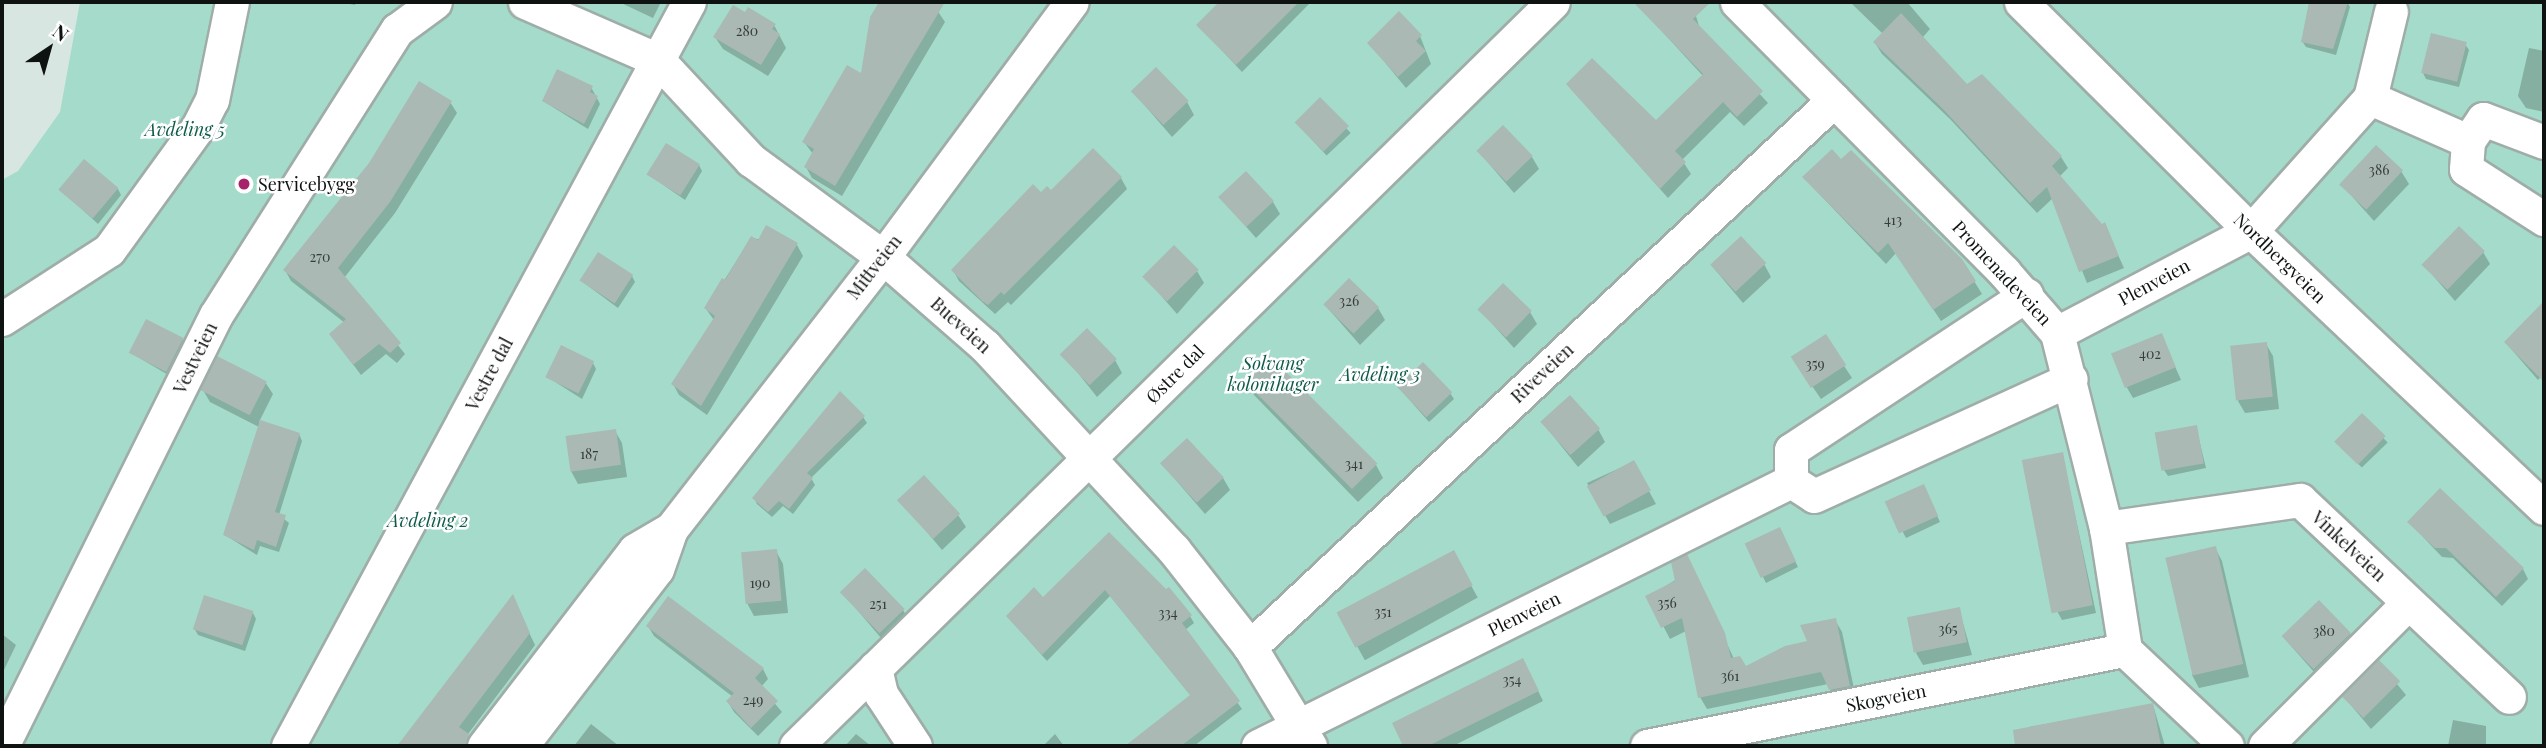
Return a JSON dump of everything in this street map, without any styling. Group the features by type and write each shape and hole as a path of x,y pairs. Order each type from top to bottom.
{"street":[{"path":"2,319 109,250 198,127 212,100 232,2"},
{"name":"Vestveien","path":"2,746 216,315 397,30 435,2"},
{"name":"Bueveien","path":"525,2 657,60 751,160 883,257 985,346 1091,457 1250,647 1304,736"},
{"name":"Vestre dal","path":"288,746 689,2"},
{"name":"Mittveien","path":"521,746 657,569 671,528 883,257 1072,2"},
{"name":"Østre dal","path":"796,746 1553,2"},
{"name":"Promenadeveien","path":"1737,2 2026,295 2057,333 2071,379 2106,528 2125,650"},
{"name":"Nordbergveien","path":"2021,2 2251,231 2544,508"},
{"path":"2251,231 2370,98 2391,10"},
{"path":"2370,98 2468,141"},
{"name":"Riveveien","path":"1250,647 1834,100"},
{"path":"2544,142 2483,119 2468,141 2466,169 2544,219"},
{"name":"Plenveien","path":"2057,333 2251,231"},
{"path":"2026,295 1791,450 1791,481 1814,496 2071,379"},
{"name":"Plenveien","path":"1258,746 1304,736 1791,481"},
{"name":"Vinkelveien","path":"2106,528 2300,500 2509,697"},
{"name":"Mittveien","path":"484,746 635,550 671,528"},
{"path":"2265,746 2409,603"},
{"path":"2125,650 2227,746"},
{"name":"Skogveien","path":"1647,746 2125,650"},
{"path":"875,668 881,694 915,746"}],"green space":[{"name":"Solvang kolonihager","path":"80,2 2544,2 2544,746 2,746 2,180 18,171 60,112"}],"building":[{"path":"879,2 945,2 835,186 804,167 814,149 802,142 847,65 861,73 870,17"},
{"path":"1219,2 1299,2 1236,65 1196,25"},
{"path":"1633,2 1711,2 1693,19 1763,91 1737,117 1723,102 1675,151 1686,162 1660,189 1566,84 1592,58 1656,120 1703,74"},
{"path":"2309,2 2348,2 2333,49 2301,42"},
{"path":"733,5 745,12 748,7 776,24 772,29 780,34 761,65 713,37"},
{"path":"1399,11 1422,35 1416,41 1426,51 1398,77 1367,43"},
{"path":"1901,13 1967,84 1982,74 2062,156 2052,166 2102,224 2105,222 2119,256 2079,272 2047,187 2030,203 1942,108 1873,42"},
{"path":"2431,33 2467,42 2457,82 2421,73"},
{"path":"1156,67 1189,101 1163,125 1131,91"},
{"path":"557,69 593,86 590,92 598,96 584,124 542,101"},
{"path":"419,81 452,101 390,202 338,268 401,343 390,353 379,344 353,365 329,334 346,319 283,270 369,163"},
{"path":"1320,97 1349,126 1324,151 1295,122"},
{"path":"1503,125 1533,156 1506,182 1476,151"},
{"path":"666,143 700,164 680,196 646,174"},
{"path":"2376,145 2403,170 2366,210 2339,184"},
{"path":"1093,148 1122,177 1004,295 1001,292 988,305 982,301 951,270 1033,184 1041,192 1047,186 1051,190"},
{"path":"1832,149 1841,159 1851,150 1962,259 1976,281 1933,310 1888,243 1878,253 1802,177"},
{"path":"84,159 118,188 93,219 58,190"},
{"path":"1246,171 1274,201 1246,227 1218,197"},
{"path":"766,225 798,243 701,406 671,384 715,316 704,308 722,278 725,280 751,236 758,240"},
{"path":"2459,226 2485,251 2447,290 2421,265"},
{"path":"1741,236 1766,263 1736,292 1710,265"},
{"path":"1174,245 1199,270 1167,302 1142,277"},
{"path":"598,252 633,275 615,303 579,281"},
{"path":"1349,278 1379,307 1354,334 1323,305"},
{"path":"1503,283 1532,311 1506,337 1477,310"},
{"path":"2544,301 2544,382 2504,342"},
{"path":"146,319 183,338 166,372 129,353"},
{"path":"1087,328 1117,359 1090,385 1060,354"},
{"path":"2162,333 2176,367 2125,388 2111,354"},
{"path":"1826,334 1846,365 1811,388 1791,357"},
{"path":"2267,342 2273,397 2236,401 2230,346"},
{"path":"561,345 594,361 578,394 545,377"},
{"path":"217,356 267,381 250,415 200,390"},
{"path":"1270,356 1377,463 1352,489 1245,381"},
{"path":"1423,362 1452,392 1426,417 1397,387"},
{"path":"840,391 865,416 807,473 813,478 789,509 779,501 768,512 752,498"},
{"path":"1570,395 1600,428 1570,455 1540,422"},
{"path":"2362,413 2386,436 2358,465 2334,442"},
{"path":"260,420 300,433 275,512 286,515 276,547 257,540 254,550 223,535"},
{"path":"2197,425 2204,463 2161,471 2155,432"},
{"path":"616,429 621,465 571,472 565,436"},
{"path":"1187,438 1224,477 1197,503 1160,463"},
{"path":"2063,452 2093,605 2052,613 2022,460"},
{"path":"1634,460 1651,491 1604,517 1587,486"},
{"path":"924,475 960,514 933,539 897,500"},
{"path":"1924,484 1938,516 1899,533 1885,501"},
{"path":"2440,488 2524,568 2496,597 2446,548 2435,548 2407,522"},
{"path":"1780,527 1796,561 1761,578 1745,543"},
{"path":"1109,532 1166,589 1169,587 1192,615 1182,623 1240,701 1181,746 1125,746 1190,695 1105,590 1042,655 1006,616 1034,587 1043,597"},
{"path":"2216,546 2243,664 2193,676 2165,558"},
{"path":"777,549 782,601 746,604 741,552"},
{"path":"1454,550 1473,585 1355,648 1337,612"},
{"path":"1687,554 1725,633 1731,658 1740,656 1746,666 1785,646 1807,641 1800,625 1836,618 1850,686 1829,690 1821,672 1698,698 1682,618 1661,628 1645,596 1675,581 1671,562"},
{"path":"865,568 905,609 879,633 840,592"},
{"path":"513,594 530,633 459,727 469,734 465,746 397,746"},
{"path":"204,595 253,611 242,645 193,629"},
{"path":"668,596 764,668 755,678 778,701 751,728 726,701 734,693 646,626"},
{"path":"2319,600 2351,633 2314,669 2282,636"},
{"path":"1960,607 1967,642 1914,653 1907,617"},
{"path":"1523,658 1539,691 1428,746 1403,746 1392,723"},
{"path":"2379,660 2400,681 2363,718 2342,697"},
{"path":"2153,703 2161,746 2015,746 2013,730"}],"place":[{"name":"Servicebygg","path":"244,184"}],"park label":[{"name":"Avdeling 5","path":"185,129"},
{"name":"Avdeling 3","path":"1380,374"},
{"name":"Avdeling 2","path":"428,520"}]}
